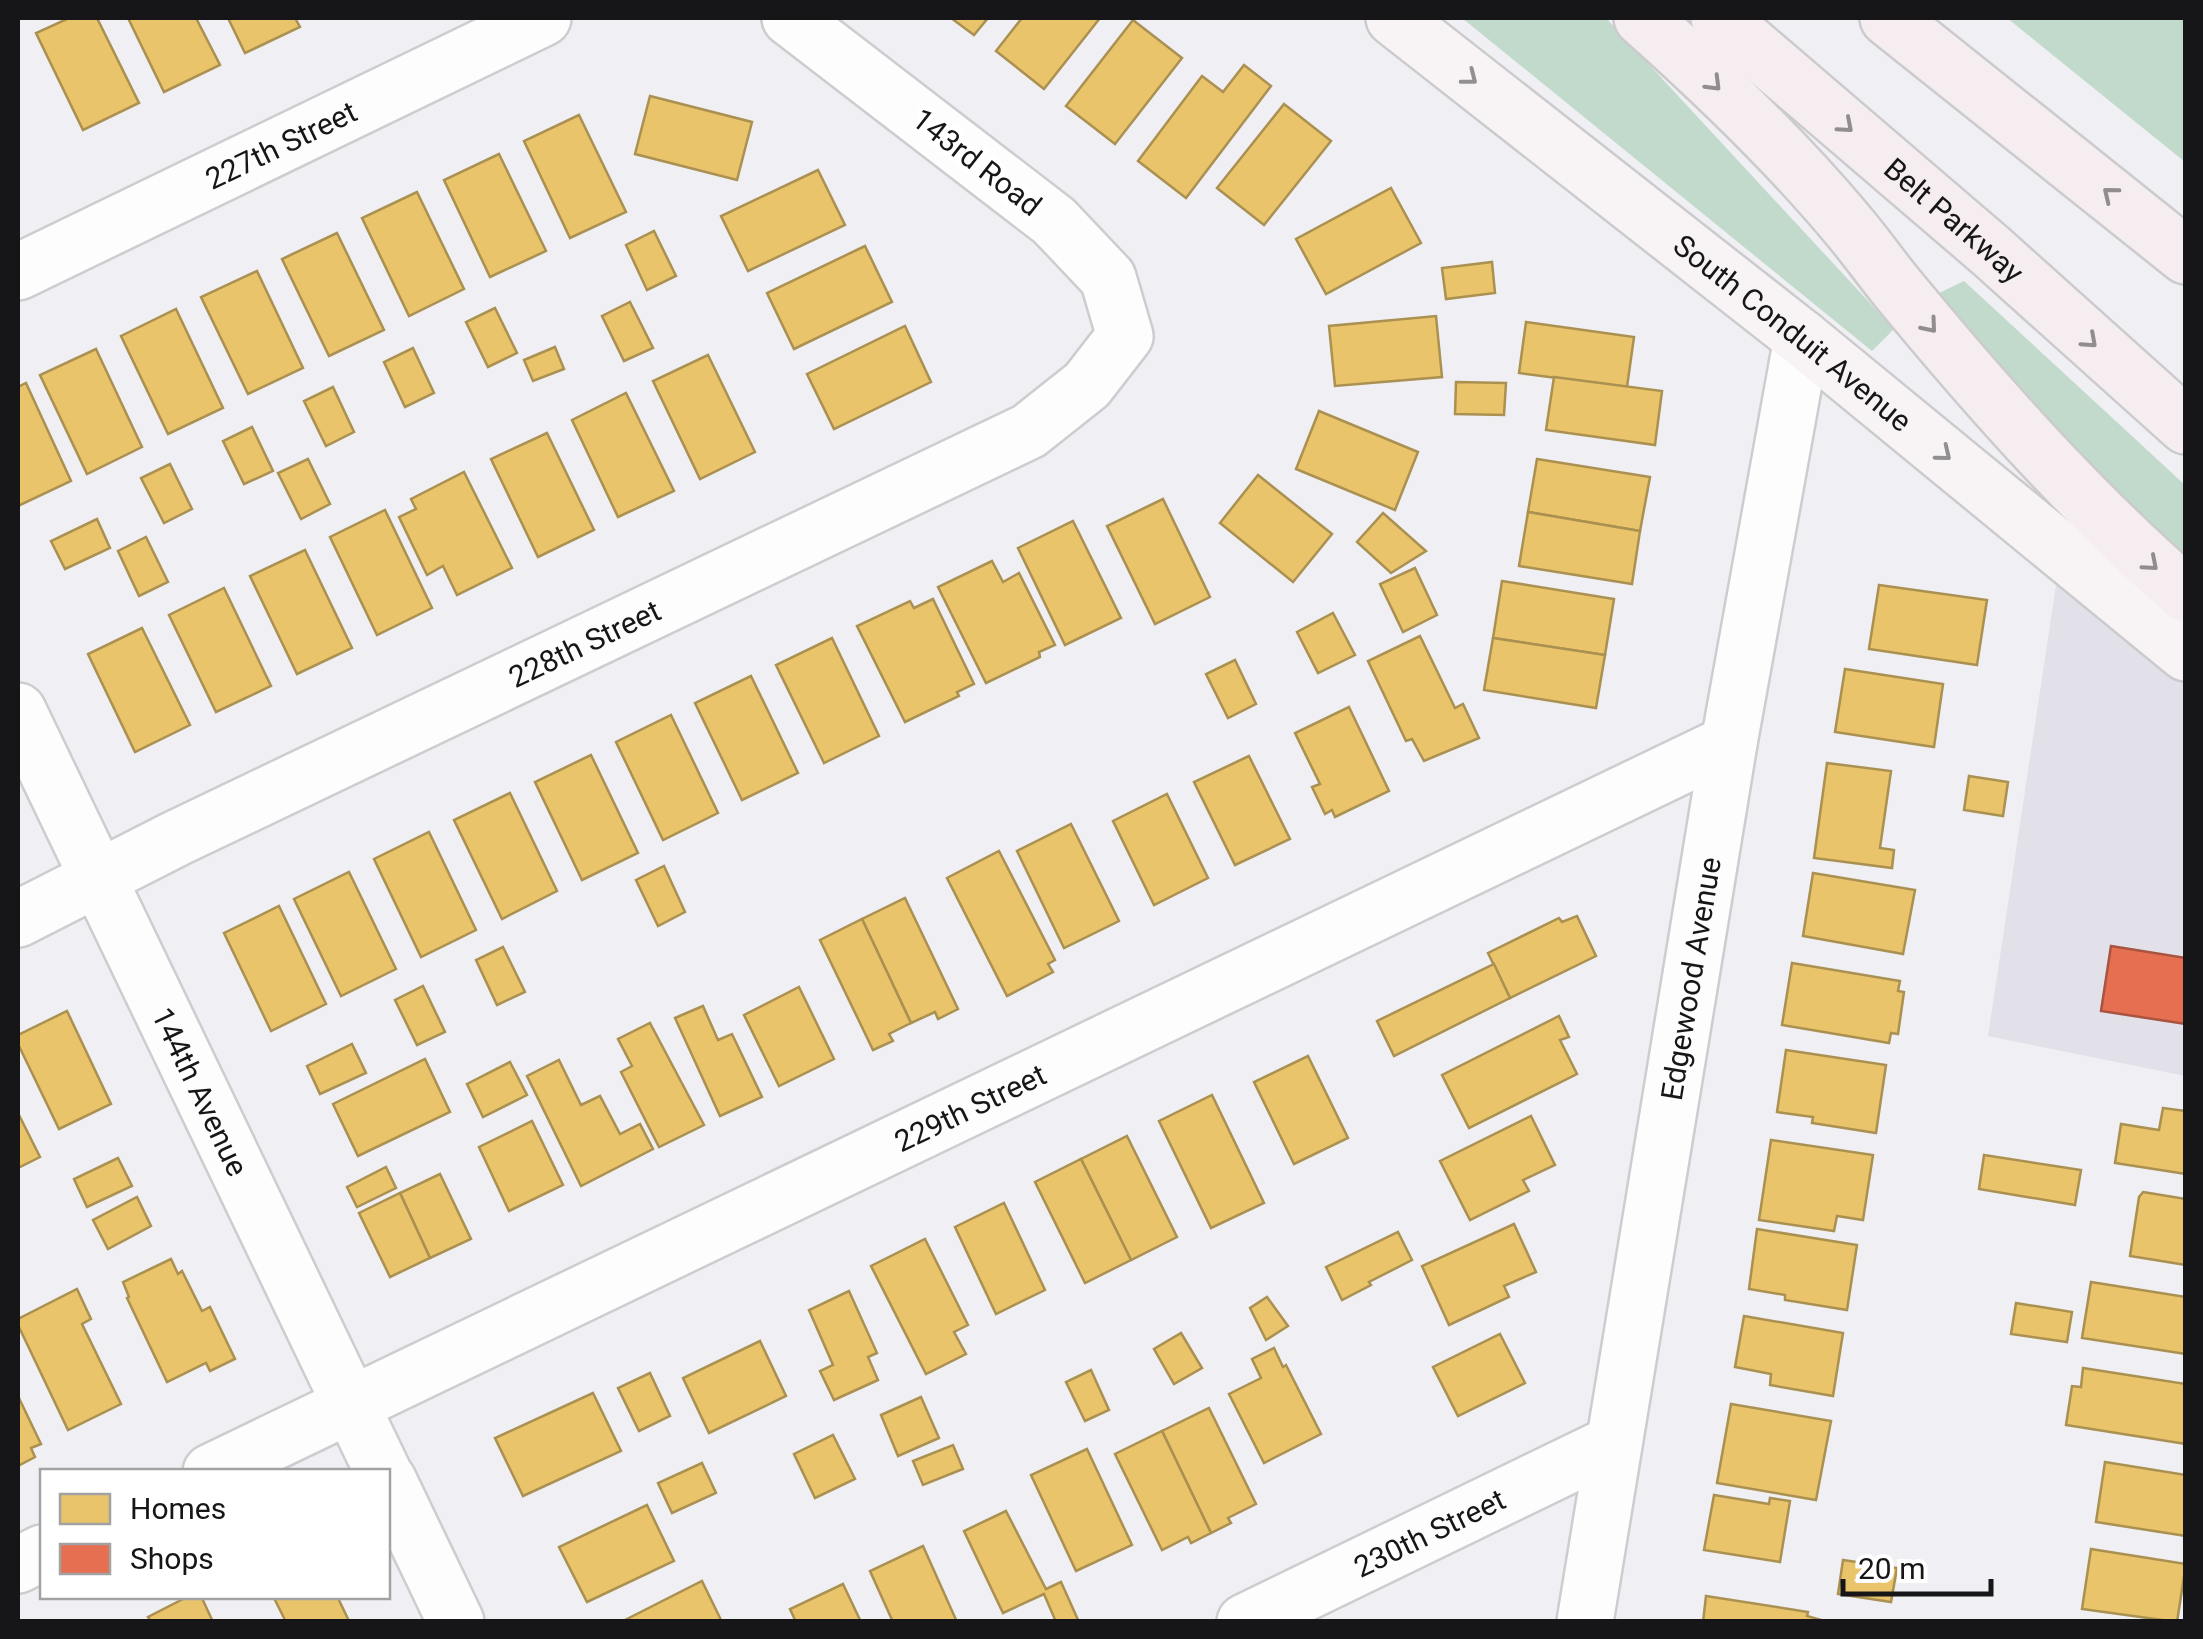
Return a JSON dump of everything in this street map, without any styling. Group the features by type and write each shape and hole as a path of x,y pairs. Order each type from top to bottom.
{"highway":[{"path":"1642,18 1785,155 1980,386 2071,486 2186,594"},
{"name":"Belt Parkway","path":"1719,18 2186,426"},
{"path":"1888,18 2186,256"}],"main road":[{"name":"South Conduit Avenue","path":"1394,18 1802,338 2186,653"}],"street":[{"name":"227th Street","path":"18,272 543,18"},
{"name":"143rd Road","path":"790,18 1054,221 1108,278 1125,336"},
{"name":"228th Street","path":"18,919 178,838 1029,430 1087,385 1125,336"},
{"name":"Edgewood Avenue","path":"1586,1622 1729,743 1802,338"},
{"name":"144th Avenue","path":"18,710 383,1469"},
{"name":"229th Street","path":"218,1469 1729,743"},
{"name":"230th Street","path":"1244,1622 1614,1443"},
{"path":"390,1484 456,1622"}],"shaded area":[{"path":"2058,572 2185,670 2185,1076 1988,1036"}],"green space":[{"path":"1462,18 1606,18 1894,329 1872,351"},
{"path":"2007,18 2185,18 2185,162"},
{"path":"1964,281 2185,485 2185,574 2080,470 1935,295"}],"building: Homes":[{"path":"69,18 97,18 139,103 83,130 36,33"},
{"path":"128,18 196,18 220,65 164,92"},
{"path":"228,18 295,18 300,27 245,53"},
{"path":"951,18 988,18 974,35"},
{"path":"1022,18 1100,18 1044,89 996,51"},
{"path":"1133,20 1182,58 1115,144 1066,106"},
{"path":"1244,65 1271,86 1186,198 1138,161 1202,76 1223,92"},
{"path":"650,96 752,122 737,180 635,154"},
{"path":"1284,104 1331,141 1264,225 1217,188"},
{"path":"579,115 626,212 570,238 524,141"},
{"path":"499,154 546,251 490,277 444,180"},
{"path":"818,170 845,225 748,271 721,216"},
{"path":"1391,188 1421,243 1326,294 1296,239"},
{"path":"417,192 464,289 409,316 362,218"},
{"path":"654,231 676,276 647,290 626,245"},
{"path":"337,233 384,330 329,356 282,259"},
{"path":"865,246 892,302 794,349 767,293"},
{"path":"1492,262 1495,293 1446,299 1442,268"},
{"path":"257,271 303,368 248,394 201,297"},
{"path":"630,302 653,348 624,361 602,316"},
{"path":"495,308 517,353 488,367 466,322"},
{"path":"176,309 223,408 168,434 121,336"},
{"path":"1436,316 1442,377 1335,386 1329,326"},
{"path":"1526,322 1634,337 1627,387 1519,373"},
{"path":"905,326 931,382 834,429 807,374"},
{"path":"555,347 564,369 533,381 524,360"},
{"path":"413,348 434,393 405,407 384,362"},
{"path":"96,349 142,447 87,474 40,375"},
{"path":"708,355 755,452 700,479 653,381"},
{"path":"1554,377 1662,391 1655,445 1546,430"},
{"path":"1456,382 1506,383 1504,415 1455,414"},
{"path":"26,383 71,481 18,506 18,387"},
{"path":"333,387 354,432 326,446 304,401"},
{"path":"626,393 674,491 618,517 572,420"},
{"path":"1319,411 1418,452 1395,510 1296,469"},
{"path":"252,427 273,471 244,484 223,441"},
{"path":"547,433 594,530 538,557 491,459"},
{"path":"308,459 330,504 301,519 278,473"},
{"path":"1537,459 1650,477 1640,531 1528,512"},
{"path":"170,464 192,509 164,523 141,478"},
{"path":"464,472 512,568 457,595 443,566 427,575 399,517 416,509 411,499"},
{"path":"1258,475 1332,534 1293,582 1220,523"},
{"path":"1163,499 1210,597 1155,624 1107,526"},
{"path":"385,510 432,608 377,635 330,537"},
{"path":"1528,512 1640,531 1632,584 1519,566"},
{"path":"1383,513 1426,551 1391,573 1357,542"},
{"path":"97,519 110,548 65,569 51,541"},
{"path":"1073,521 1121,618 1065,645 1018,548"},
{"path":"146,537 168,582 139,596 118,551"},
{"path":"305,550 352,648 297,674 250,576"},
{"path":"992,561 1003,582 1019,573 1055,645 1039,652 1040,657 986,683 938,587"},
{"path":"1415,568 1437,615 1403,632 1380,584"},
{"path":"1502,581 1614,599 1605,655 1493,638"},
{"path":"1879,585 1987,600 1977,665 1869,649"},
{"path":"224,588 271,686 216,712 169,615"},
{"path":"933,599 974,684 957,692 959,696 905,722 857,626 910,601 914,608"},
{"path":"1333,613 1355,655 1318,673 1297,632"},
{"path":"142,628 190,725 135,752 88,654"},
{"path":"1420,636 1455,708 1463,704 1479,738 1424,761 1412,739 1406,741 1368,661"},
{"path":"832,638 879,736 824,763 776,665"},
{"path":"1493,638 1605,655 1596,708 1484,690"},
{"path":"1235,660 1256,704 1228,718 1206,674"},
{"path":"1845,669 1943,684 1934,747 1835,732"},
{"path":"751,676 798,773 742,800 695,703"},
{"path":"1349,707 1389,791 1335,817 1332,810 1325,814 1312,787 1320,784 1295,733"},
{"path":"671,715 718,813 663,840 616,742"},
{"path":"591,755 638,853 582,880 535,782"},
{"path":"1249,756 1290,839 1235,865 1194,782"},
{"path":"1827,763 1891,771 1880,848 1894,850 1892,868 1814,858"},
{"path":"1969,776 2008,782 2003,816 1964,810"},
{"path":"510,793 557,891 502,919 454,820"},
{"path":"1167,794 1208,878 1154,905 1113,821"},
{"path":"1071,824 1119,921 1064,948 1017,851"},
{"path":"429,832 476,930 421,957 374,859"},
{"path":"999,851 1055,960 1048,964 1053,972 1007,996 947,878"},
{"path":"664,866 685,912 658,926 636,880"},
{"path":"349,872 396,969 341,996 294,899"},
{"path":"1813,873 1915,890 1903,954 1803,936"},
{"path":"905,898 958,1009 938,1019 935,1012 911,1023 862,919"},
{"path":"279,906 326,1004 271,1031 224,933"},
{"path":"1577,916 1596,956 1510,998 1488,953 1559,918 1562,922"},
{"path":"862,919 911,1023 889,1034 893,1041 873,1050 820,940"},
{"path":"503,947 525,992 497,1005 476,960"},
{"path":"1792,963 1900,981 1898,991 1904,992 1898,1034 1891,1033 1889,1043 1782,1025"},
{"path":"1494,964 1510,998 1394,1056 1377,1021"},
{"path":"423,986 445,1032 417,1045 395,1000"},
{"path":"799,987 834,1059 779,1086 744,1015"},
{"path":"703,1006 718,1040 732,1034 762,1097 720,1116 675,1018"},
{"path":"67,1011 111,1104 59,1129 18,1044 18,1035"},
{"path":"1559,1016 1569,1037 1560,1040 1577,1074 1469,1128 1442,1075"},
{"path":"650,1023 704,1125 659,1147 621,1072 632,1066 618,1039"},
{"path":"352,1044 366,1073 320,1094 307,1066"},
{"path":"1786,1050 1886,1065 1876,1133 1812,1123 1813,1117 1777,1112"},
{"path":"1308,1056 1348,1138 1294,1164 1254,1082"},
{"path":"425,1059 450,1112 358,1156 333,1104"},
{"path":"559,1060 581,1105 600,1096 620,1134 640,1124 653,1149 581,1186 527,1076"},
{"path":"510,1062 527,1095 483,1117 467,1084"},
{"path":"1212,1095 1264,1203 1211,1228 1159,1121"},
{"path":"2163,1108 2186,1111 2186,1174 2115,1163 2121,1124 2159,1130"},
{"path":"18,1113 40,1157 18,1168"},
{"path":"1531,1116 1555,1165 1523,1180 1529,1191 1470,1220 1440,1161"},
{"path":"532,1121 563,1185 509,1211 479,1147"},
{"path":"1127,1136 1177,1237 1131,1260 1081,1159"},
{"path":"1771,1140 1873,1155 1863,1220 1837,1216 1834,1231 1759,1220"},
{"path":"1984,1155 2081,1170 2075,1205 1979,1189"},
{"path":"118,1158 132,1186 87,1207 74,1179"},
{"path":"1081,1159 1131,1260 1085,1283 1035,1182"},
{"path":"386,1167 396,1188 357,1207 347,1187"},
{"path":"440,1174 471,1239 430,1258 400,1193"},
{"path":"2143,1192 2186,1199 2186,1265 2130,1256"},
{"path":"400,1193 430,1258 390,1277 359,1213"},
{"path":"137,1197 151,1226 108,1249 93,1220"},
{"path":"1004,1203 1045,1290 996,1314 955,1227"},
{"path":"1514,1224 1536,1272 1504,1286 1509,1297 1449,1325 1422,1266"},
{"path":"1757,1229 1857,1245 1847,1310 1785,1300 1785,1295 1749,1289"},
{"path":"1398,1232 1412,1260 1342,1300 1326,1267"},
{"path":"925,1239 968,1325 954,1332 966,1354 926,1374 871,1266"},
{"path":"171,1259 178,1274 182,1271 202,1311 210,1307 235,1359 210,1371 206,1363 167,1382 123,1282"},
{"path":"2091,1282 2186,1297 2186,1354 2082,1338"},
{"path":"77,1289 91,1319 82,1324 121,1404 68,1430 18,1319"},
{"path":"849,1291 877,1353 868,1357 878,1380 834,1400 820,1371 833,1365 809,1310"},
{"path":"1267,1297 1288,1326 1266,1340 1250,1308"},
{"path":"2016,1303 2072,1312 2067,1342 2011,1334"},
{"path":"1744,1316 1843,1333 1833,1396 1770,1385 1771,1374 1735,1367"},
{"path":"1181,1333 1202,1368 1174,1384 1154,1349"},
{"path":"1500,1334 1525,1383 1458,1416 1433,1367"},
{"path":"760,1341 786,1396 709,1433 683,1378"},
{"path":"1274,1348 1321,1434 1264,1463 1229,1394 1261,1378 1252,1359"},
{"path":"2083,1368 2186,1384 2186,1444 2066,1425 2072,1386 2081,1387"},
{"path":"1091,1370 1109,1410 1085,1421 1066,1382"},
{"path":"650,1373 670,1416 639,1431 618,1388"},
{"path":"593,1393 621,1451 523,1496 495,1438"},
{"path":"18,1396 41,1444 31,1448 35,1457 18,1466"},
{"path":"921,1397 939,1438 898,1456 881,1415"},
{"path":"1731,1404 1831,1421 1816,1500 1717,1483"},
{"path":"1209,1408 1256,1504 1228,1518 1231,1523 1211,1533 1162,1431"},
{"path":"1162,1431 1211,1533 1191,1543 1188,1537 1162,1550 1115,1454"},
{"path":"833,1435 855,1479 815,1498 794,1454"},
{"path":"953,1445 963,1469 923,1485 913,1461"},
{"path":"1087,1449 1132,1545 1076,1571 1031,1475"},
{"path":"2105,1462 2186,1475 2186,1536 2096,1522"},
{"path":"702,1463 716,1493 672,1513 658,1483"},
{"path":"1714,1495 1769,1504 1770,1498 1790,1501 1780,1562 1704,1550"},
{"path":"647,1505 674,1561 587,1602 559,1547"},
{"path":"1006,1511 1046,1589 1061,1582 1079,1622 1056,1622 1044,1594 1003,1613 964,1531"},
{"path":"923,1546 957,1622 893,1622 870,1571"},
{"path":"2091,1549 2186,1564 2177,1622 2082,1609"},
{"path":"1843,1560 1897,1568 1891,1602 1838,1594"},
{"path":"702,1581 722,1622 621,1622"},
{"path":"843,1584 861,1622 796,1622 790,1609"},
{"path":"1706,1596 1808,1612 1807,1616 1828,1622 1703,1622"},
{"path":"183,1599 202,1599 213,1622 151,1622 148,1617"},
{"path":"274,1599 338,1599 349,1621 286,1622"}],"building: Shops":[{"path":"2111,946 2186,958 2186,1024 2101,1011"}]}
